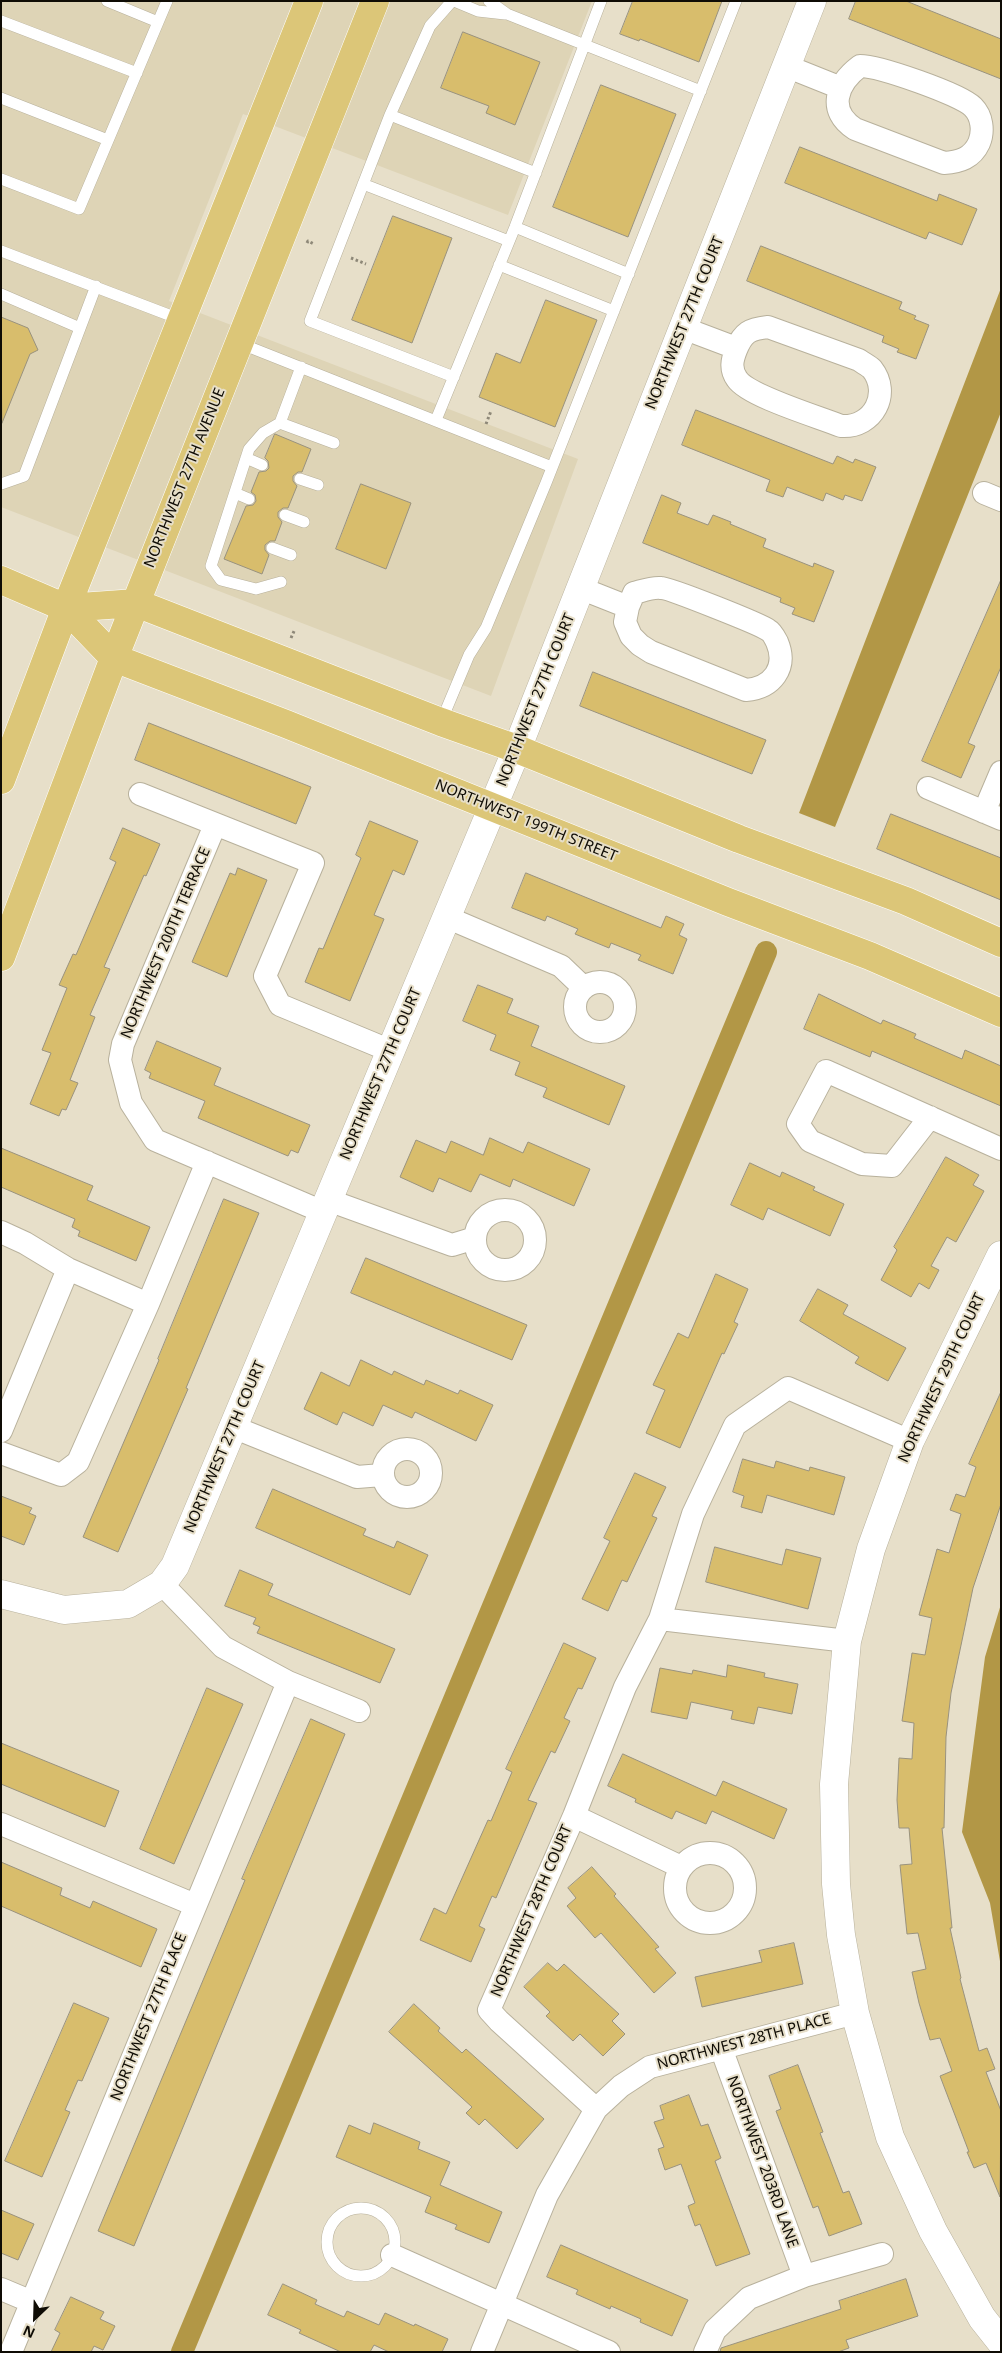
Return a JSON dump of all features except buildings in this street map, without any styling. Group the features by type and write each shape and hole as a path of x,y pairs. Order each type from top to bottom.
{"main road":[{"path":"1,780 66,608 309,1"},
{"name":"NORTHWEST 27TH AVENUE","path":"1,957 114,658 375,1"},
{"name":"NORTHWEST 199TH STREET","path":"1,580 66,608 114,658 286,724 728,902 870,956 1001,1013"},
{"name":"NORTHWEST 199TH STREET","path":"66,608 136,603 441,722 517,749 739,839 906,901 1001,943"}],"street":[{"name":"NORTHWEST 27TH COURT","path":"162,1584 175,1566 517,749 812,1"},
{"path":"786,66 841,88"},
{"path":"860,66 868,66 940,91 972,106 980,117 982,129 979,141 967,158 944,164 856,129 846,123 837,108 841,88 851,73 860,66"},
{"path":"768,327 859,360 871,368 878,381 877,404 872,415 865,422 853,426 842,426 753,392 737,380 732,371 736,348 745,333 753,328 768,327"},
{"path":"683,328 736,348"},
{"path":"580,588 628,607"},
{"path":"662,588 769,630 781,652 781,662 775,676 769,682 758,689 746,690 651,652 640,645 631,636 625,622 628,607 634,593 662,588"},
{"path":"928,788 993,815 1001,772"},
{"path":"140,794 313,863 265,976 280,1005 391,1051"},
{"name":"NORTHWEST 200TH TERRACE","path":"215,825 123,1044 120,1060 131,1103 156,1140 207,1162 326,1206 452,1246 475,1238"},
{"path":"446,918 561,966 584,988"},
{"path":"930,1117 892,1166 862,1164 810,1141 798,1124 826,1071 930,1117 1001,1149"},
{"path":"1,1453 61,1475 78,1462 148,1304 207,1162"},
{"path":"1,1232 68,1269 148,1304"},
{"name":"NORTHWEST 29TH COURT","path":"1001,1255 910,1441 871,1549 847,1641 834,1784 841,1935 855,2013 890,2137 933,2231 982,2318 1001,2342"},
{"path":"1,1431 68,1269"},
{"name":"NORTHWEST 28TH COURT","path":"596,2109 499,2022 489,2010 574,1816 625,1686 660,1619 693,1514 735,1425 788,1388 910,1441"},
{"path":"234,1427 357,1478 382,1475"},
{"path":"1,1594 64,1610 128,1604 162,1584 223,1647 288,1682 359,1711"},
{"path":"660,1619 847,1641"},
{"name":"NORTHWEST 27TH PLACE","path":"11,2352 288,1682"},
{"name":"NORTHWEST 28TH COURT","path":"574,1816 682,1867"},
{"path":"1,1824 195,1905"},
{"name":"NORTHWEST 28TH PLACE","path":"482,2352 547,2195 596,2109 621,2086 650,2067 855,2013"},
{"name":"NORTHWEST 203RD LANE","path":"721,2048 804,2276"},
{"path":"705,2352 715,2330 749,2298 804,2276 882,2254"},
{"path":"392,2256 609,2352"},
{"path":"1,2289 32,2302"}],"lane":[{"path":"107,1 158,22"},
{"path":"1,179 79,209 167,1"},
{"path":"454,377 310,321 390,115 430,26 453,1 478,11 507,14"},
{"path":"489,1 507,14 701,91"},
{"path":"436,420 509,241 601,1"},
{"path":"441,722 469,656 486,628 552,467 736,1"},
{"path":"1,21 137,73"},
{"path":"1,98 108,140"},
{"path":"390,115 536,172"},
{"path":"363,184 509,241"},
{"path":"514,227 629,274"},
{"path":"1,251 182,320"},
{"path":"499,265 614,311"},
{"path":"1,484 24,476 96,286"},
{"path":"1,294 80,328"},
{"path":"239,343 552,467"},
{"path":"281,582 256,589 221,580 211,566 249,449 263,433 280,423 301,367"},
{"path":"280,423 334,443"},
{"path":"246,458 262,465"},
{"path":"300,479 318,485"},
{"path":"235,493 248,499"},
{"path":"285,514 304,522"},
{"path":"224,528 235,532"},
{"path":"272,548 291,555"},
{"path":"357,2208 374,2210 390,2224 394,2234 395,2245 392,2256 386,2265 371,2274 354,2275 344,2271 329,2254 327,2242 329,2231 334,2221 342,2213 357,2208"}],"path":[{"path":"308,241 314,244"},
{"path":"350,258 366,264"},
{"path":"485,426 491,410"},
{"path":"290,641 295,629"}],"shaded area":[{"path":"1,1 592,1 508,215 243,114 169,301 578,459 491,696 1,507"},
{"path":"1001,288 1001,412 835,827 799,813"},
{"path":"1001,1604 1001,1967 990,1903 962,1832 985,1657"}],"waterway":[{"path":"182,2352 766,952"}]}
